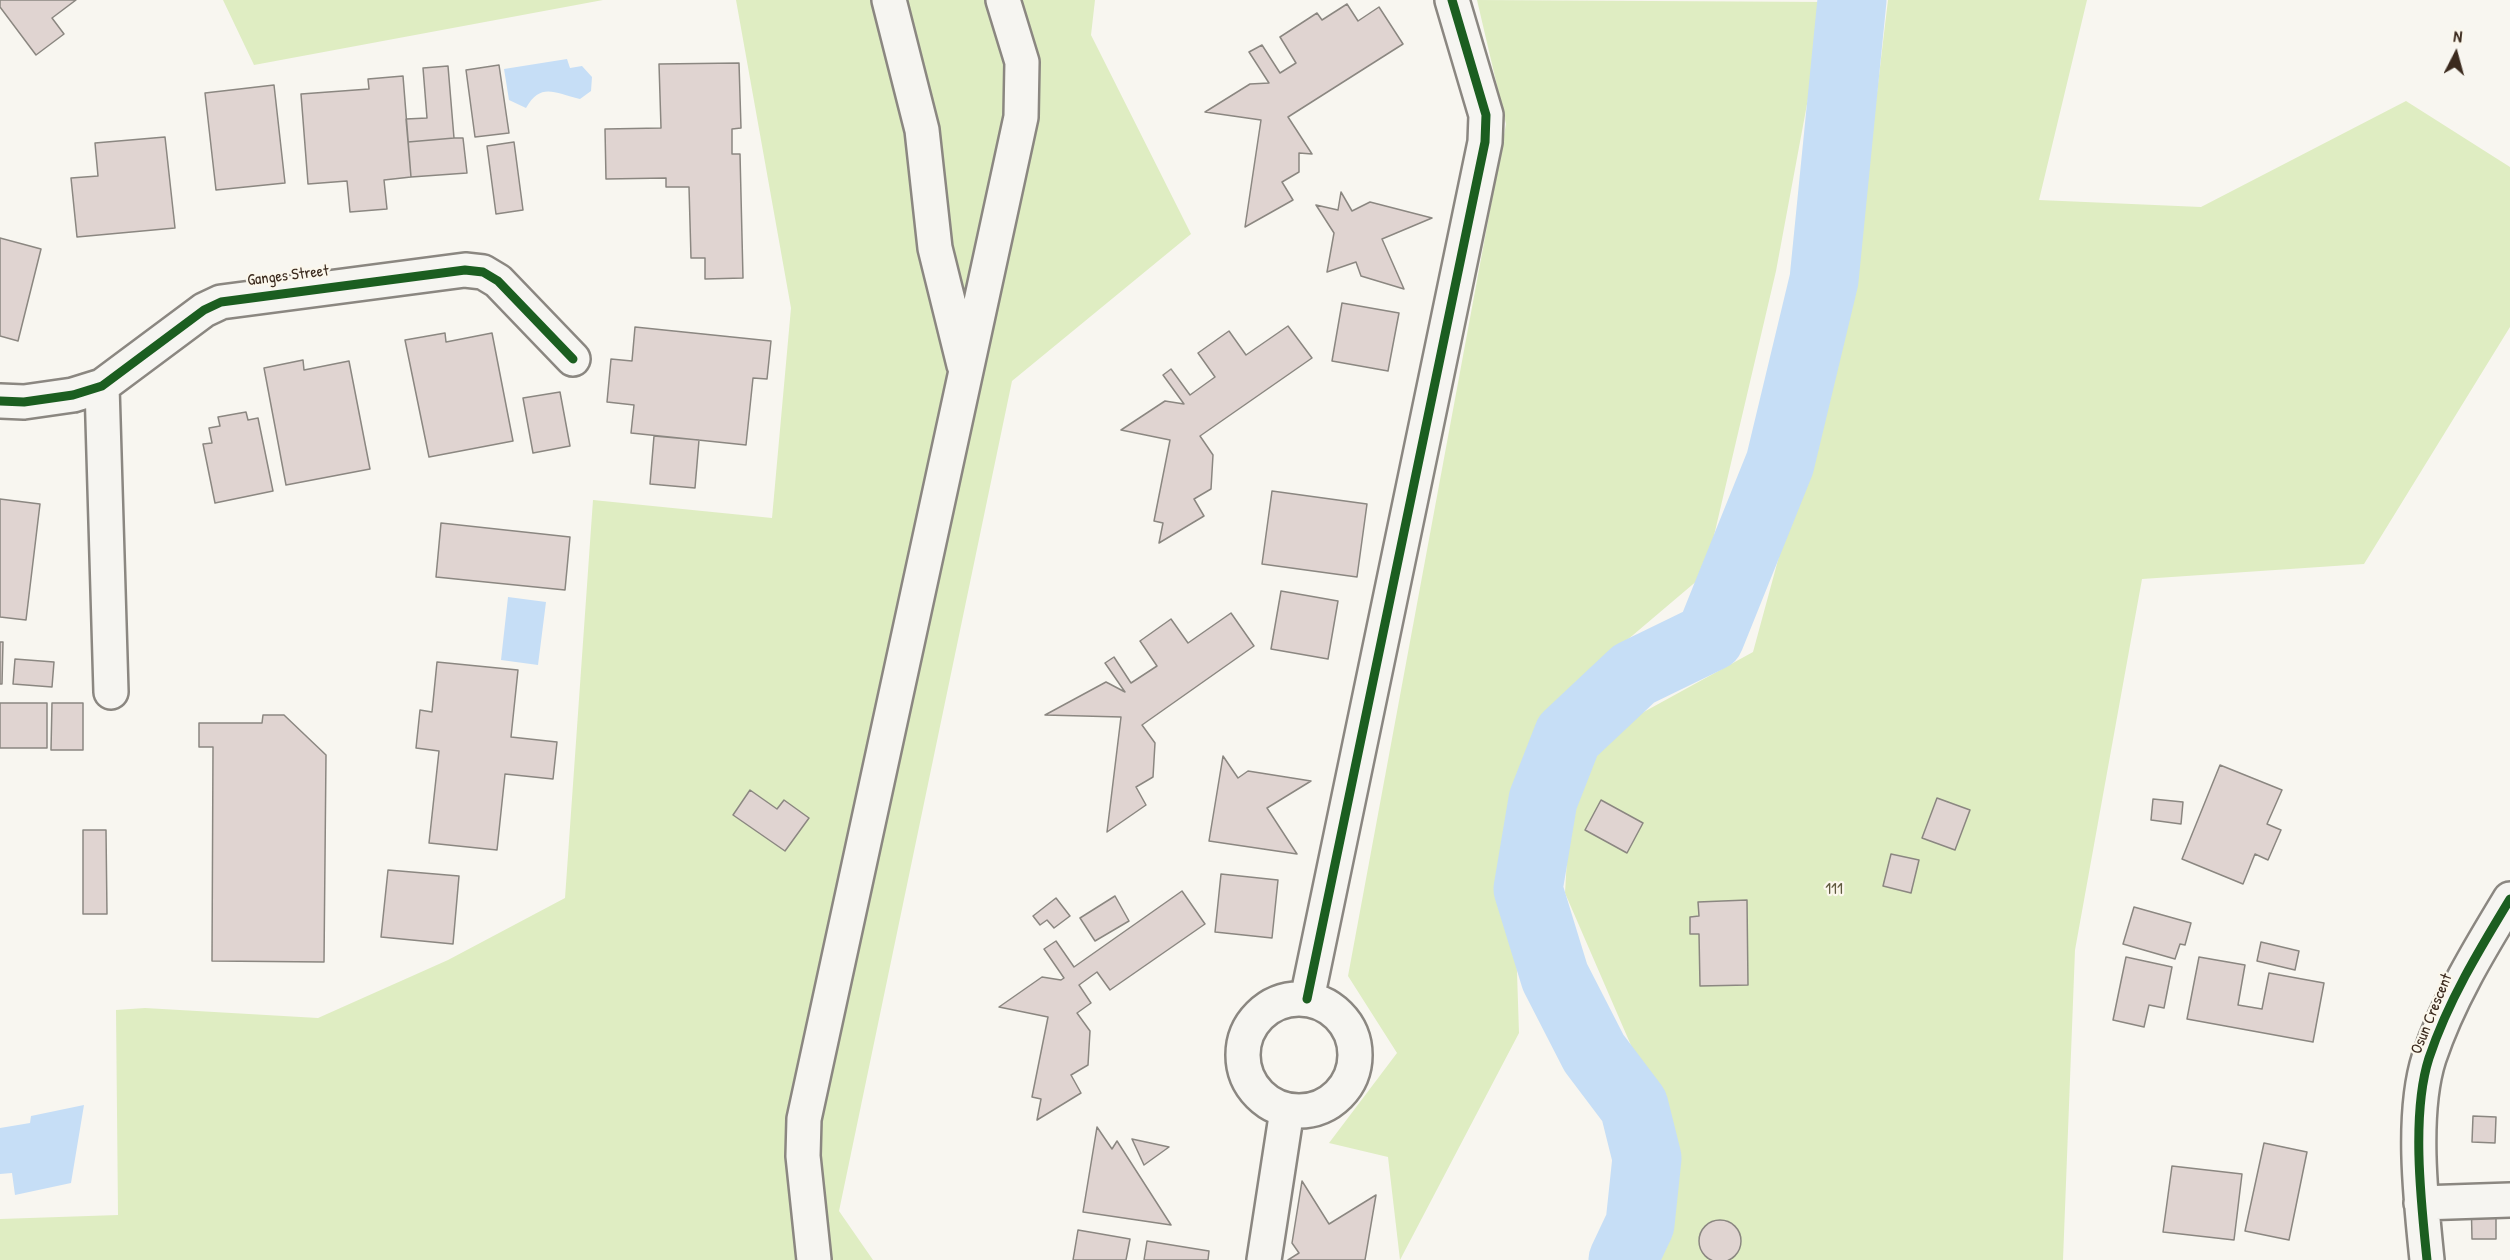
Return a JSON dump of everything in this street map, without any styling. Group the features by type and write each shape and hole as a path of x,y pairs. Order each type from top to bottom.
{"street":[{"path":"889,0 922,130 935,248 966,371"},
{"path":"814,1260 803,1156 804,1119 1021,117 1022,62 1003,0"},
{"path":"1307,999 1485,142 1486,115 1452,0"},
{"name":"Ganges Street","path":"0,401 24,402 73,395 102,386 204,310 221,302 465,270 483,272 498,281 573,359"},
{"path":"102,386 111,692"},
{"name":"Osun Crescent","path":"2427,1260 2421,1203 2420,1109 2429,1060 2464,973 2510,898"},
{"path":"1288,999 1307,999 1324,1004 1339,1015 1350,1030 1355,1047 1355,1065 1349,1082 1330,1101 1305,1111 1287,1110 1269,1103 1254,1090 1245,1073 1242,1054 1245,1035 1255,1018 1270,1006 1288,999"},
{"path":"1264,1260 1287,1110"},
{"path":"2421,1203 2510,1200"}],"green space":[{"path":"223,0 603,0 254,65"},
{"path":"736,0 1095,0 1091,35 1191,234 1012,381 839,1211 873,1260 0,1260 0,1219 118,1215 116,1010 145,1008 318,1018 448,960 565,898 593,500 772,518 791,308"},
{"path":"1477,0 1826,2 1776,271 1705,574 1613,652 1511,789 1519,1033 1400,1260 1388,1157 1329,1143 1397,1053 1348,976 1506,124"},
{"name":"111","path":"1888,0 2087,0 2039,200 2201,207 2406,101 2510,167 2510,327 2364,564 2142,579 2075,950 2063,1260 1647,1260 1677,1161 1633,1050 1565,893 1571,790 1620,725 1753,652 1855,277"}],"water":[{"path":"567,59 570,68 582,66 592,77 591,91 580,99 555,92 543,92 537,95 526,108 509,100 504,69"},
{"path":"508,597 546,602 538,665 501,660"},
{"path":"84,1105 71,1183 15,1195 12,1173 0,1174 0,1128 30,1123 31,1116"}],"building":[{"path":"0,0 76,0 52,18 64,34 36,55 0,7"},
{"path":"1347,4 1358,21 1379,7 1403,44 1288,117 1312,154 1299,153 1299,172 1282,182 1293,200 1245,227 1261,120 1205,112 1250,84 1269,83 1249,52 1262,45 1280,73 1296,63 1280,37 1317,13 1322,20"},
{"path":"739,63 741,128 732,129 732,154 740,154 743,278 705,279 705,258 691,258 689,187 666,187 666,178 606,179 605,129 661,128 659,64"},
{"path":"499,65 509,133 475,137 466,70"},
{"path":"448,66 454,138 408,142 406,119 427,118 423,68"},
{"path":"403,76 411,177 384,180 387,209 350,212 347,181 308,184 301,94 369,89 368,79"},
{"path":"274,85 285,183 216,190 205,93"},
{"path":"165,137 175,228 77,237 71,178 98,176 95,143"},
{"path":"463,138 467,173 411,177 408,142"},
{"path":"514,142 523,210 496,214 487,146"},
{"path":"1341,192 1352,211 1370,202 1432,218 1382,239 1404,289 1361,276 1356,262 1327,272 1334,233 1316,205 1338,210"},
{"path":"0,238 41,249 18,341 0,336"},
{"path":"1342,303 1399,313 1388,371 1332,361"},
{"path":"1288,326 1312,358 1200,436 1213,455 1211,489 1194,499 1204,516 1159,543 1163,523 1154,521 1170,440 1121,430 1165,401 1184,404 1163,375 1171,369 1190,395 1215,377 1198,353 1229,331 1246,355"},
{"path":"635,327 771,341 767,379 753,378 746,445 631,433 634,405 607,402 611,359 632,361"},
{"path":"445,333 446,342 492,333 513,441 429,457 405,340"},
{"path":"303,360 304,370 349,361 370,469 286,485 264,368"},
{"path":"560,392 570,446 533,453 523,398"},
{"path":"246,412 248,420 258,418 273,491 215,503 203,444 212,443 209,428 220,426 218,417"},
{"path":"654,436 699,440 695,488 650,484"},
{"path":"1272,491 1367,504 1357,577 1262,564"},
{"path":"0,499 40,504 26,620 0,617"},
{"path":"441,523 570,537 565,590 436,577"},
{"path":"1281,591 1338,601 1328,659 1271,649"},
{"path":"1231,613 1254,646 1142,725 1155,743 1153,777 1136,787 1146,805 1107,832 1121,717 1045,715 1106,682 1125,692 1105,663 1114,657 1131,683 1157,666 1140,641 1171,619 1188,643"},
{"path":"0,642 3,642 2,684 0,684"},
{"path":"15,659 54,662 52,687 13,684"},
{"path":"437,662 518,670 511,737 557,742 553,779 505,774 497,850 429,843 439,751 416,748 420,710 432,712"},
{"path":"0,703 47,703 47,748 0,748"},
{"path":"52,703 83,703 83,750 51,750"},
{"path":"263,715 284,715 326,755 324,962 212,961 213,747 199,747 199,723 262,723"},
{"path":"1223,756 1238,778 1248,771 1311,781 1267,808 1297,854 1209,841"},
{"path":"2220,765 2282,790 2267,824 2281,830 2268,860 2255,854 2243,884 2182,859"},
{"path":"750,790 777,809 784,800 809,818 785,851 733,815"},
{"path":"1937,798 1970,810 1955,850 1922,838"},
{"path":"2153,799 2183,802 2181,824 2151,820"},
{"path":"1601,800 1643,823 1627,853 1585,830"},
{"path":"83,830 106,830 107,914 83,914"},
{"path":"1891,854 1919,860 1911,893 1883,886"},
{"path":"388,870 459,876 453,944 381,937"},
{"path":"1221,874 1278,880 1272,938 1215,932"},
{"path":"1182,891 1205,924 1110,990 1097,972 1079,985 1091,1003 1077,1013 1090,1031 1088,1065 1071,1075 1081,1093 1037,1120 1041,1099 1032,1097 1048,1017 999,1007 1042,977 1061,980 1064,978 1044,949 1056,941 1074,967"},
{"path":"1115,896 1129,921 1095,941 1080,918"},
{"path":"1056,898 1070,916 1054,928 1047,920 1040,925 1033,916"},
{"path":"1747,900 1748,985 1700,986 1699,934 1690,934 1690,917 1699,916 1698,902"},
{"path":"2134,907 2191,923 2185,945 2180,944 2175,959 2123,944"},
{"path":"2261,942 2299,951 2295,970 2257,961"},
{"path":"2126,957 2172,967 2164,1008 2149,1005 2144,1027 2113,1020"},
{"path":"2199,957 2245,965 2238,1005 2262,1009 2269,973 2324,983 2313,1042 2187,1019"},
{"path":"2473,1116 2496,1117 2495,1143 2472,1142"},
{"path":"1097,1127 1112,1149 1117,1141 1171,1225 1083,1212"},
{"path":"1132,1139 1169,1147 1144,1165"},
{"path":"2264,1143 2307,1152 2289,1240 2245,1231"},
{"path":"2172,1166 2242,1174 2234,1240 2163,1232"},
{"path":"1302,1181 1329,1224 1376,1195 1365,1260 1288,1260 1299,1253 1292,1243"},
{"path":"2471,1194 2496,1194 2496,1239 2472,1239"},
{"path":"1720,1220 1735,1226 1741,1241 1735,1256 1720,1262 1705,1256 1699,1241 1705,1226"},
{"path":"1078,1230 1130,1239 1126,1260 1073,1260"},
{"path":"1147,1241 1209,1251 1208,1260 1144,1260"}],"waterway":[{"path":"1623,1260 1640,1224 1647,1158 1634,1106 1594,1053 1555,977 1528,889 1543,800 1568,736 1634,674 1710,637 1780,463 1824,280 1852,0"}],"cycle path":[{"path":"1307,999 1485,142 1486,115 1452,0"},
{"path":"0,401 24,402 73,395 102,386 204,310 221,302 465,270 483,272 498,281 573,359"},
{"path":"2427,1260 2422,1212 2419,1131 2420,1105 2429,1058 2455,996 2510,899"}]}
